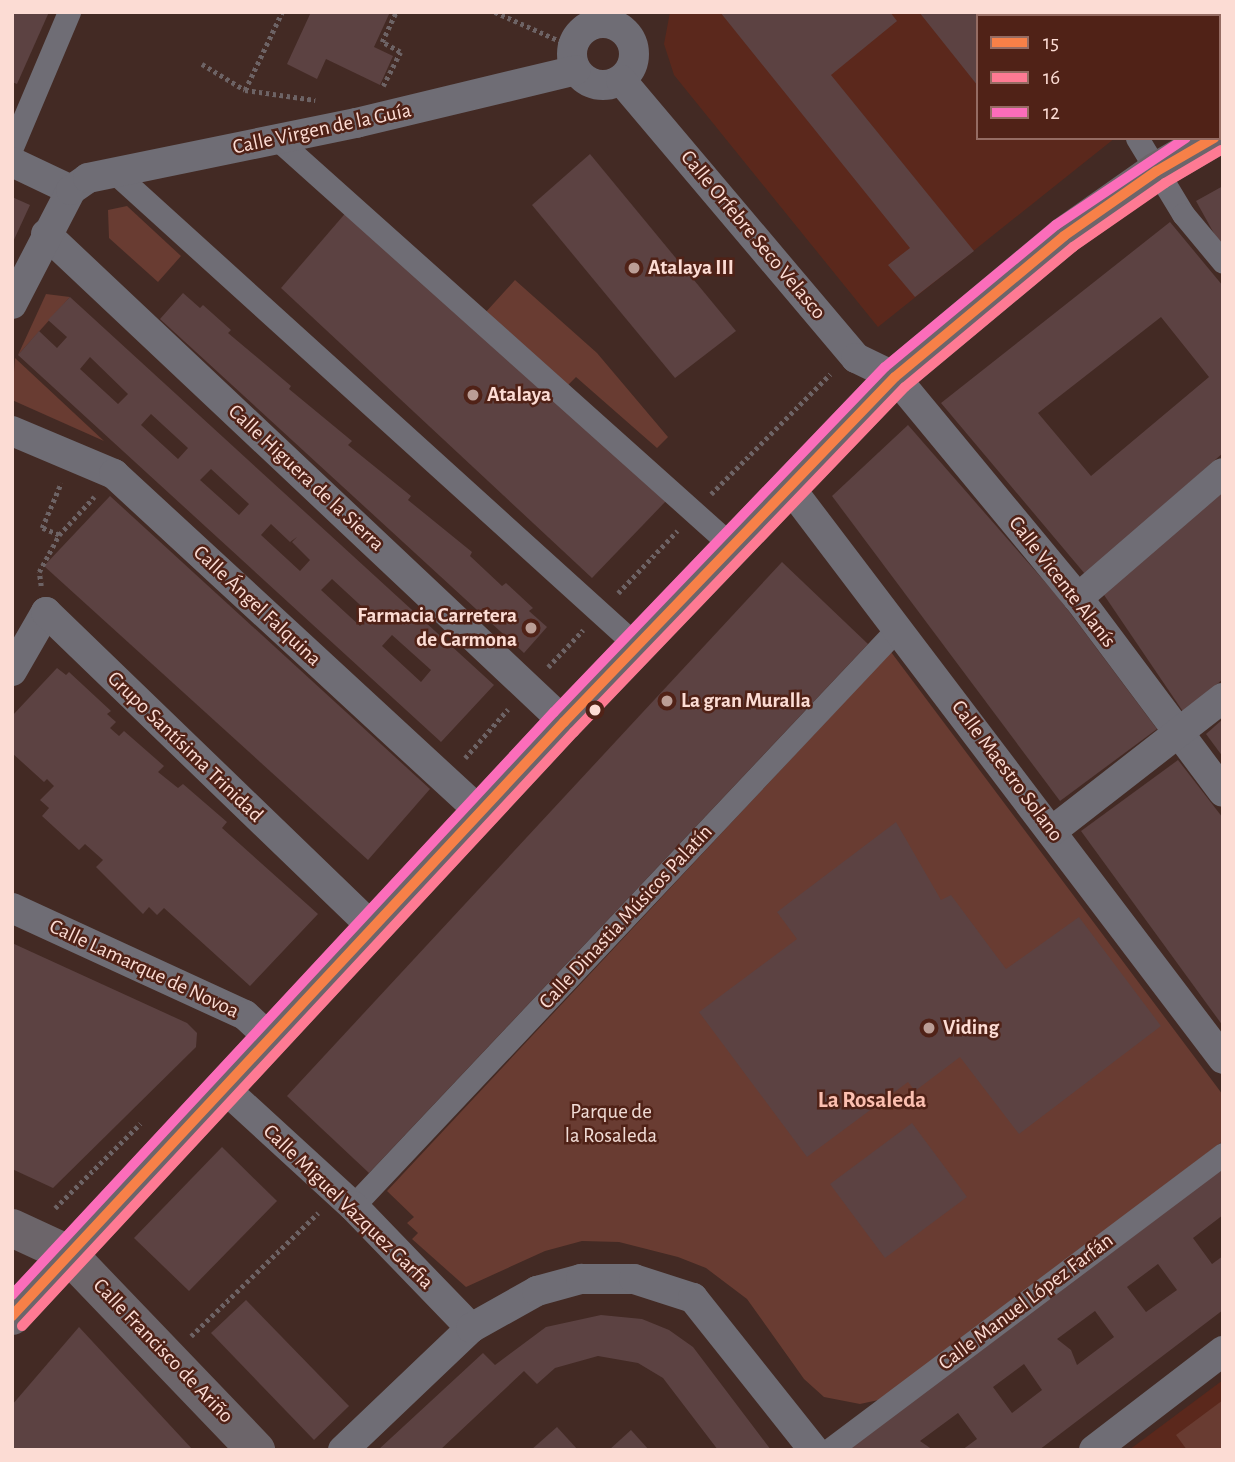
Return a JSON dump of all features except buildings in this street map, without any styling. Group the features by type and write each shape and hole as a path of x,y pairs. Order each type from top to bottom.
{"main road":[{"path":"12,1316 564,722 733,547 788,485 895,377 1064,236 1157,171 1211,140"},
{"path":"12,1228 68,1254"},
{"name":"Calle Francisco de Ariño","path":"68,1254 170,1357 256,1450"}],"street":[{"path":"12,147 69,12"},
{"path":"618,19 634,46 633,65 621,80 595,84 574,58 584,29 618,19"},
{"name":"Calle Virgen de la Guía","path":"71,190 89,177 356,123 574,58"},
{"name":"Calle Orfebre Seco Velasco","path":"621,80 856,358 895,377"},
{"path":"277,139 733,547"},
{"path":"1138,140 1183,214 1223,262"},
{"path":"12,162 71,190 12,304"},
{"path":"114,172 637,646"},
{"name":"Calle Higuera de la Sierra","path":"46,234 564,722"},
{"name":"Calle Vicente Alanís","path":"895,377 1078,598 1223,792"},
{"name":"Calle Ángel Falquina","path":"12,431 114,474 481,813"},
{"path":"1078,598 1223,473"},
{"name":"Calle Maestro Solano","path":"788,485 899,627 1223,1059"},
{"path":"12,671 46,612"},
{"name":"Grupo Santísima Trinidad","path":"46,612 373,928"},
{"name":"Calle Dinastia Músicos Palatín","path":"346,1200 899,627"},
{"path":"1052,831 1179,736 1223,698"},
{"name":"Calle Lamarque de Novoa","path":"12,908 246,1015 270,1038"},
{"name":"Calle Miguel Vazquez Garfia","path":"223,1087 346,1200 471,1328"},
{"name":"Calle Manuel López Farfán","path":"829,1450 1223,1154"},
{"path":"343,1450 471,1328 537,1291 582,1279 634,1279 693,1298 814,1450"},
{"path":"1094,1450 1223,1351"}],"path":[{"path":"245,90 282,12"},
{"path":"202,64 245,90 310,97 356,123 386,83 400,52 382,42 396,12"},
{"path":"495,12 574,58"},
{"path":"59,535 42,528 71,456"},
{"path":"46,612 39,572 59,535 114,474"},
{"path":"459,767 517,700"},
{"path":"46,1207 57,1209 95,1170"},
{"path":"170,1357 346,1200"}],"shaded area":[{"path":"670,12 1073,12 976,14 976,140 1112,140 878,327 674,75 664,44"},
{"path":"1223,1380 1223,1450 1129,1450"}],"green space":[{"path":"127,206 181,256 158,282 109,238 108,210"},
{"path":"515,280 597,353 668,437 657,448 576,377 567,386 485,313"},
{"path":"46,294 70,297 18,355"},
{"path":"15,358 104,441 12,400"},
{"name":"Parque de la Rosaleda","path":"891,652 1223,1095 1223,1141 883,1399 860,1404 824,1397 804,1379 747,1299 706,1268 678,1257 619,1242 582,1241 545,1251 466,1287 412,1239 418,1233 407,1223 414,1217 387,1191"},
{"path":"1223,1400 1223,1450 1187,1450 1176,1435"}],"transit line":[{"name":"12","path":"12,1295 554,712 885,367 1056,225 1183,140"},
{"name":"15","path":"12,1316 564,722 895,377 1064,236 1157,171 1211,140"},
{"name":"16","path":"22,1326 574,732 905,387 1073,247 1165,183 1221,150"}],"place":[{"name":"Atalaya III","path":"634,268"},
{"name":"Atalaya","path":"473,395"},
{"name":"Farmacia Carretera de Carmona","path":"531,628"},
{"name":"La gran Muralla","path":"667,701"},
{"name":"Viding","path":"929,1028"}],"district":[{"name":"La Rosaleda","path":"872,1101"}]}
